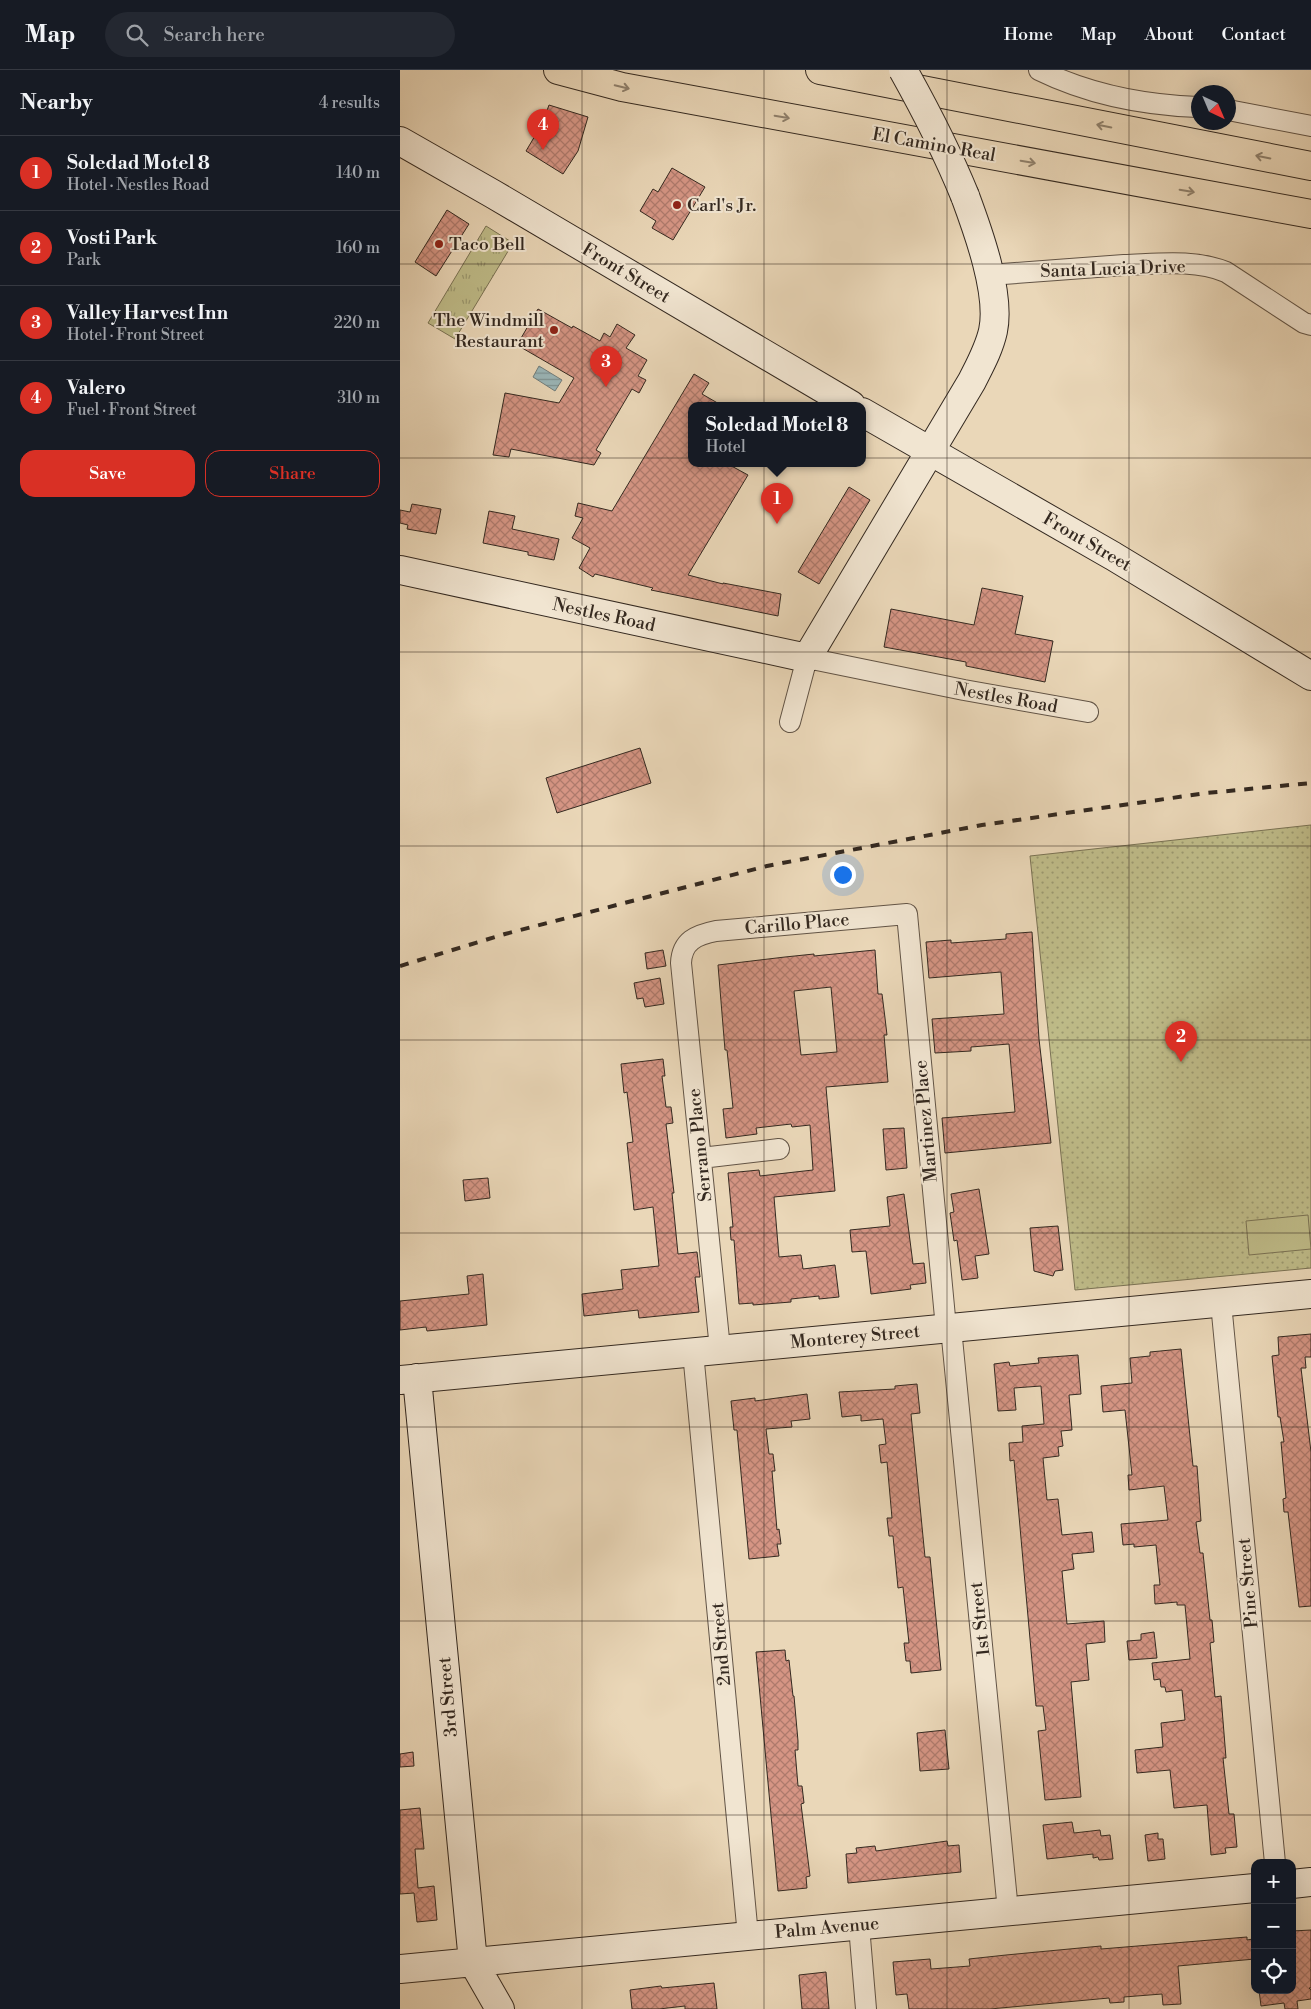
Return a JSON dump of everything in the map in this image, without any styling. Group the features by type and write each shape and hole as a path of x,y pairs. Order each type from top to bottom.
{"highway":[{"name":"El Camino Real","path":"558,70 622,87 1311,214"},
{"path":"824,70 1311,166"}],"street":[{"path":"790,722 807,658 972,381 987,349 993,330 995,309 979,235 949,156 930,118 902,70"},
{"path":"1038,70 1085,88 1138,101 1191,107"},
{"path":"1236,112 1311,126"},
{"name":"Front Street","path":"400,141 494,194 846,402"},
{"name":"Santa Lucia Drive","path":"989,275 1162,263 1213,266 1226,272 1311,325"},
{"name":"Front Street","path":"866,414 1113,556 1311,676"},
{"name":"Nestles Road","path":"400,570 807,658 964,690 1088,712"},
{"name":"Carillo Place","path":"688,942 702,934 716,931 907,914"},
{"name":"Martinez Place","path":"907,914 949,1328"},
{"name":"Serrano Place","path":"688,942 682,954 681,963 720,1349"},
{"path":"701,1158 778,1149"},
{"name":"Monterey Street","path":"408,1379 1311,1294"},
{"name":"Pine Street","path":"1221,1303 1274,1859"},
{"name":"1st Street","path":"949,1328 1008,1911"},
{"name":"2nd Street","path":"693,1352 748,1936"},
{"name":"3rd Street","path":"408,1379 473,1962 500,2009"},
{"path":"1296,1884 1311,1882"},
{"name":"Palm Avenue","path":"400,1969 1251,1888"},
{"path":"859,1926 866,2009"}],"green space":[{"path":"486,226 513,243 455,339 428,323"},
{"path":"1311,825 1311,1268 1075,1290 1030,856"},
{"path":"1308,1215 1311,1249 1249,1255 1246,1221"}],"water":[{"path":"539,366 562,380 555,391 533,377"}],"building":[{"path":"549,105 588,117 578,151 563,174 526,151 542,124"},
{"path":"672,168 705,187 673,240 652,228 656,221 640,211 653,189 658,192"},
{"path":"447,210 469,224 436,276 415,262"},
{"path":"538,309 600,341 604,333 610,337 617,324 635,335 626,348 647,360 638,376 646,380 639,393 632,389 596,450 601,453 594,465 511,449 509,457 493,455 505,393 559,403 574,378 517,345"},
{"path":"694,374 709,383 702,394 716,402 688,402 688,467 733,467 748,475 688,575 723,584 781,594 778,616 651,590 653,588 595,574 593,577 579,568 590,548 572,538 583,518 575,516 578,503 612,511"},
{"path":"849,487 870,500 819,584 798,572"},
{"path":"412,504 441,509 436,534 407,529 408,525 400,523 400,510 410,512"},
{"path":"489,511 515,516 512,529 559,539 554,560 528,555 528,552 483,543"},
{"path":"982,588 1023,596 1015,634 1053,641 1045,682 966,666 966,662 884,647 891,609 974,625"},
{"path":"640,748 651,783 557,813 546,778"},
{"path":"1032,932 1039,1039 1051,1143 945,1153 942,1118 1015,1112 1009,1044 971,1047 971,1051 935,1053 932,1019 1004,1014 1001,972 929,978 926,942 951,940 951,943 1006,939 1006,934"},
{"path":"663,950 666,966 647,969 645,953"},
{"path":"875,950 878,994 882,994 887,1035 884,1035 888,1082 826,1087 835,1191 774,1197 779,1257 801,1255 803,1269 835,1265 839,1297 819,1299 819,1296 791,1299 791,1302 753,1305 753,1303 739,1304 734,1240 731,1240 730,1227 733,1227 728,1173 759,1170 760,1176 813,1170 810,1125 792,1127 791,1124 756,1128 757,1134 726,1138 723,1109 733,1108 727,1050 725,1050 718,965 814,954 814,956","holes":["831,987 837,1052 801,1055 794,991"]},
{"path":"660,978 664,1004 645,1007 643,998 637,999 634,983"},
{"path":"663,1059 665,1076 662,1076 666,1107 671,1107 673,1123 666,1124 674,1193 672,1193 678,1254 697,1252 700,1277 695,1277 699,1312 639,1318 638,1310 584,1316 582,1294 623,1289 621,1270 659,1266 653,1207 634,1210 627,1143 633,1142 627,1092 624,1093 621,1064"},
{"path":"904,1128 907,1168 886,1170 883,1129"},
{"path":"488,1178 490,1198 465,1201 463,1180"},
{"path":"979,1189 989,1254 975,1256 978,1278 962,1280 957,1240 954,1241 950,1213 954,1212 951,1194"},
{"path":"904,1194 913,1264 924,1263 926,1283 910,1285 911,1289 871,1294 866,1251 852,1252 850,1230 890,1226 887,1197"},
{"path":"1058,1226 1063,1270 1055,1271 1053,1276 1034,1271 1030,1228"},
{"path":"483,1274 487,1325 427,1331 426,1327 400,1330 400,1301 469,1294 467,1276"},
{"path":"1311,1334 1311,1357 1305,1357 1306,1368 1301,1368 1311,1452 1311,1606 1299,1607 1288,1512 1284,1512 1283,1499 1286,1498 1281,1442 1284,1442 1280,1417 1278,1417 1272,1356 1279,1355 1278,1337"},
{"path":"1181,1349 1193,1466 1197,1466 1201,1521 1196,1522 1200,1553 1203,1553 1210,1620 1212,1620 1214,1642 1210,1643 1215,1697 1221,1696 1226,1758 1223,1758 1229,1814 1234,1814 1237,1847 1225,1848 1226,1853 1211,1855 1207,1805 1174,1808 1170,1770 1137,1773 1135,1750 1163,1747 1161,1723 1185,1720 1182,1690 1166,1692 1165,1687 1161,1687 1160,1679 1154,1680 1152,1663 1190,1659 1185,1605 1177,1605 1177,1602 1155,1604 1154,1585 1160,1585 1156,1545 1134,1547 1134,1544 1123,1545 1121,1524 1168,1520 1164,1486 1129,1490 1128,1475 1132,1475 1125,1410 1103,1412 1101,1386 1132,1383 1130,1358 1150,1356 1150,1352"},
{"path":"1078,1355 1081,1394 1069,1395 1072,1430 1061,1431 1063,1446 1058,1447 1059,1456 1043,1458 1047,1500 1058,1499 1062,1535 1092,1532 1094,1552 1072,1554 1074,1569 1062,1571 1067,1624 1104,1621 1105,1642 1086,1644 1089,1680 1071,1682 1081,1797 1045,1800 1038,1731 1046,1730 1043,1706 1036,1706 1014,1460 1010,1461 1009,1443 1023,1442 1022,1426 1044,1424 1041,1386 1014,1388 1016,1410 998,1411 994,1364 1009,1362 1010,1366 1039,1363 1038,1358"},
{"path":"917,1384 920,1413 911,1414 925,1557 930,1557 941,1670 911,1673 910,1661 906,1661 904,1643 909,1643 903,1587 898,1588 893,1536 889,1536 887,1518 892,1518 887,1462 881,1463 879,1445 886,1444 883,1419 861,1421 861,1415 842,1417 839,1392 895,1389 895,1386"},
{"path":"807,1394 810,1419 791,1421 792,1427 766,1429 769,1454 773,1454 775,1471 772,1471 777,1530 779,1529 781,1544 777,1544 779,1556 749,1559 737,1430 734,1430 731,1401 755,1398 755,1401"},
{"path":"1154,1632 1157,1658 1129,1660 1127,1641 1141,1640 1141,1634"},
{"path":"785,1650 786,1661 789,1660 794,1696 798,1741 798,1750 795,1750 798,1786 802,1786 804,1803 801,1804 810,1876 806,1877 807,1888 778,1891 756,1652"},
{"path":"945,1730 949,1769 920,1771 917,1733"},
{"path":"413,1752 414,1766 400,1767 400,1754"},
{"path":"420,1808 424,1849 415,1849 418,1888 434,1886 437,1920 417,1922 414,1893 400,1894 400,1810"},
{"path":"1072,1822 1074,1833 1100,1830 1101,1836 1110,1835 1113,1859 1099,1860 1098,1857 1093,1858 1093,1854 1047,1859 1043,1825"},
{"path":"1158,1833 1158,1839 1163,1839 1165,1859 1148,1861 1145,1835"},
{"path":"947,1841 948,1846 959,1845 961,1872 848,1883 846,1854 857,1853 856,1848 875,1846 876,1851"},
{"path":"1311,1930 1311,1988 1309,1988 1311,1990 1311,1999 1297,2001 1298,2009 1285,2009 1284,2003 1261,2006 1260,1994 1296,1994 1296,1931"},
{"path":"1247,1937 1247,1940 1251,1939 1251,1959 1178,1966 1181,2004 1163,2005 1162,1994 1124,1997 1124,2002 1110,2003 1109,1998 990,2009 909,2009 907,1994 896,1995 893,1962 930,1959 931,1969 970,1966 969,1959 1101,1946 1101,1949"},
{"path":"826,1972 829,2009 802,2009 799,1975"},
{"path":"714,1983 717,2009 685,2009 685,2006 659,2009 632,2009 630,1990"}],"railway":[{"path":"400,966 505,934 767,866 982,825 1207,793 1311,783"}],"place":[{"name":"Valero","path":"543,150"},
{"name":"Carl's Jr.","path":"677,205"},
{"name":"Taco Bell","path":"439,244"},
{"name":"The Windmill Restaurant","path":"554,330"},
{"name":"Valley Harvest Inn","path":"606,387"},
{"name":"Soledad Motel 8","path":"777,524"},
{"name":"Vosti Park","path":"1181,1062"}]}
